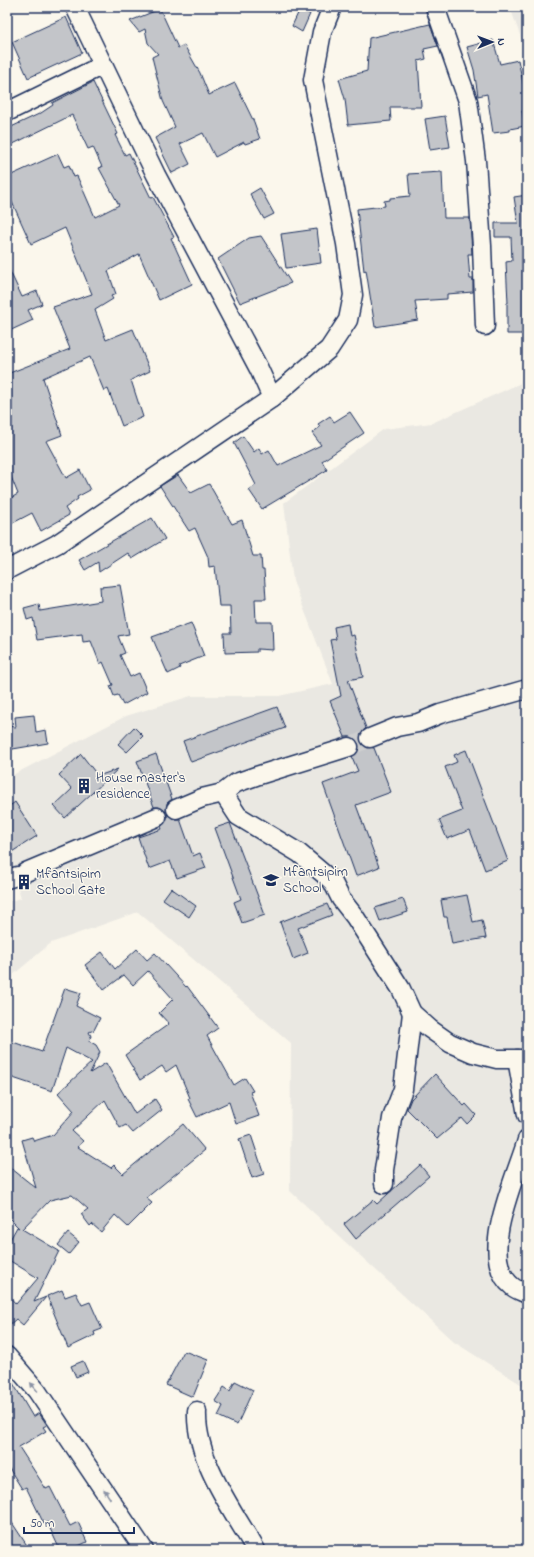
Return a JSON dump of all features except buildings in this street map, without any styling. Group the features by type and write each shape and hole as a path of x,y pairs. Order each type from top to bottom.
{"street":[{"path":"74,7 156,176 259,369 272,398"},
{"path":"7,570 57,544 272,398 330,349 348,320 353,295 346,244 313,80 322,32 332,7"},
{"path":"435,7 468,101 477,169 485,326"},
{"path":"7,112 103,65"},
{"path":"370,738 398,727 418,723 454,710 527,689"},
{"path":"176,809 223,792 236,783 349,747"},
{"path":"223,792 238,816 299,853 332,881 341,899 401,989 412,1013 430,1029 450,1043 473,1053 496,1059 522,1059 527,1115"},
{"path":"16,876 157,817"},
{"path":"384,1184 384,1170 392,1118 403,1089 412,1013"},
{"path":"527,1140 515,1175 497,1239 497,1257 502,1272 513,1287 527,1294"},
{"path":"7,1356 37,1390 144,1550"},
{"path":"198,1411 196,1427 202,1449 214,1475 256,1550"}],"shaded area":[{"path":"510,7 527,7 527,55"},
{"name":"Mfantsipim School","path":"527,377 527,1388 454,1342 290,1191 291,1043 138,912 51,943 7,980 7,902 21,898 10,861 7,862 7,778 126,716 191,696 279,696 333,684 293,581 284,503 384,429 432,423 521,383"}],"tunnel":[{"path":"349,747 370,738"}],"place":[{"name":"House master's residence","path":"84,786"},
{"name":"Mfantsipim School","path":"271,880"},
{"name":"Mfantsipim School Gate","path":"24,882"}]}
